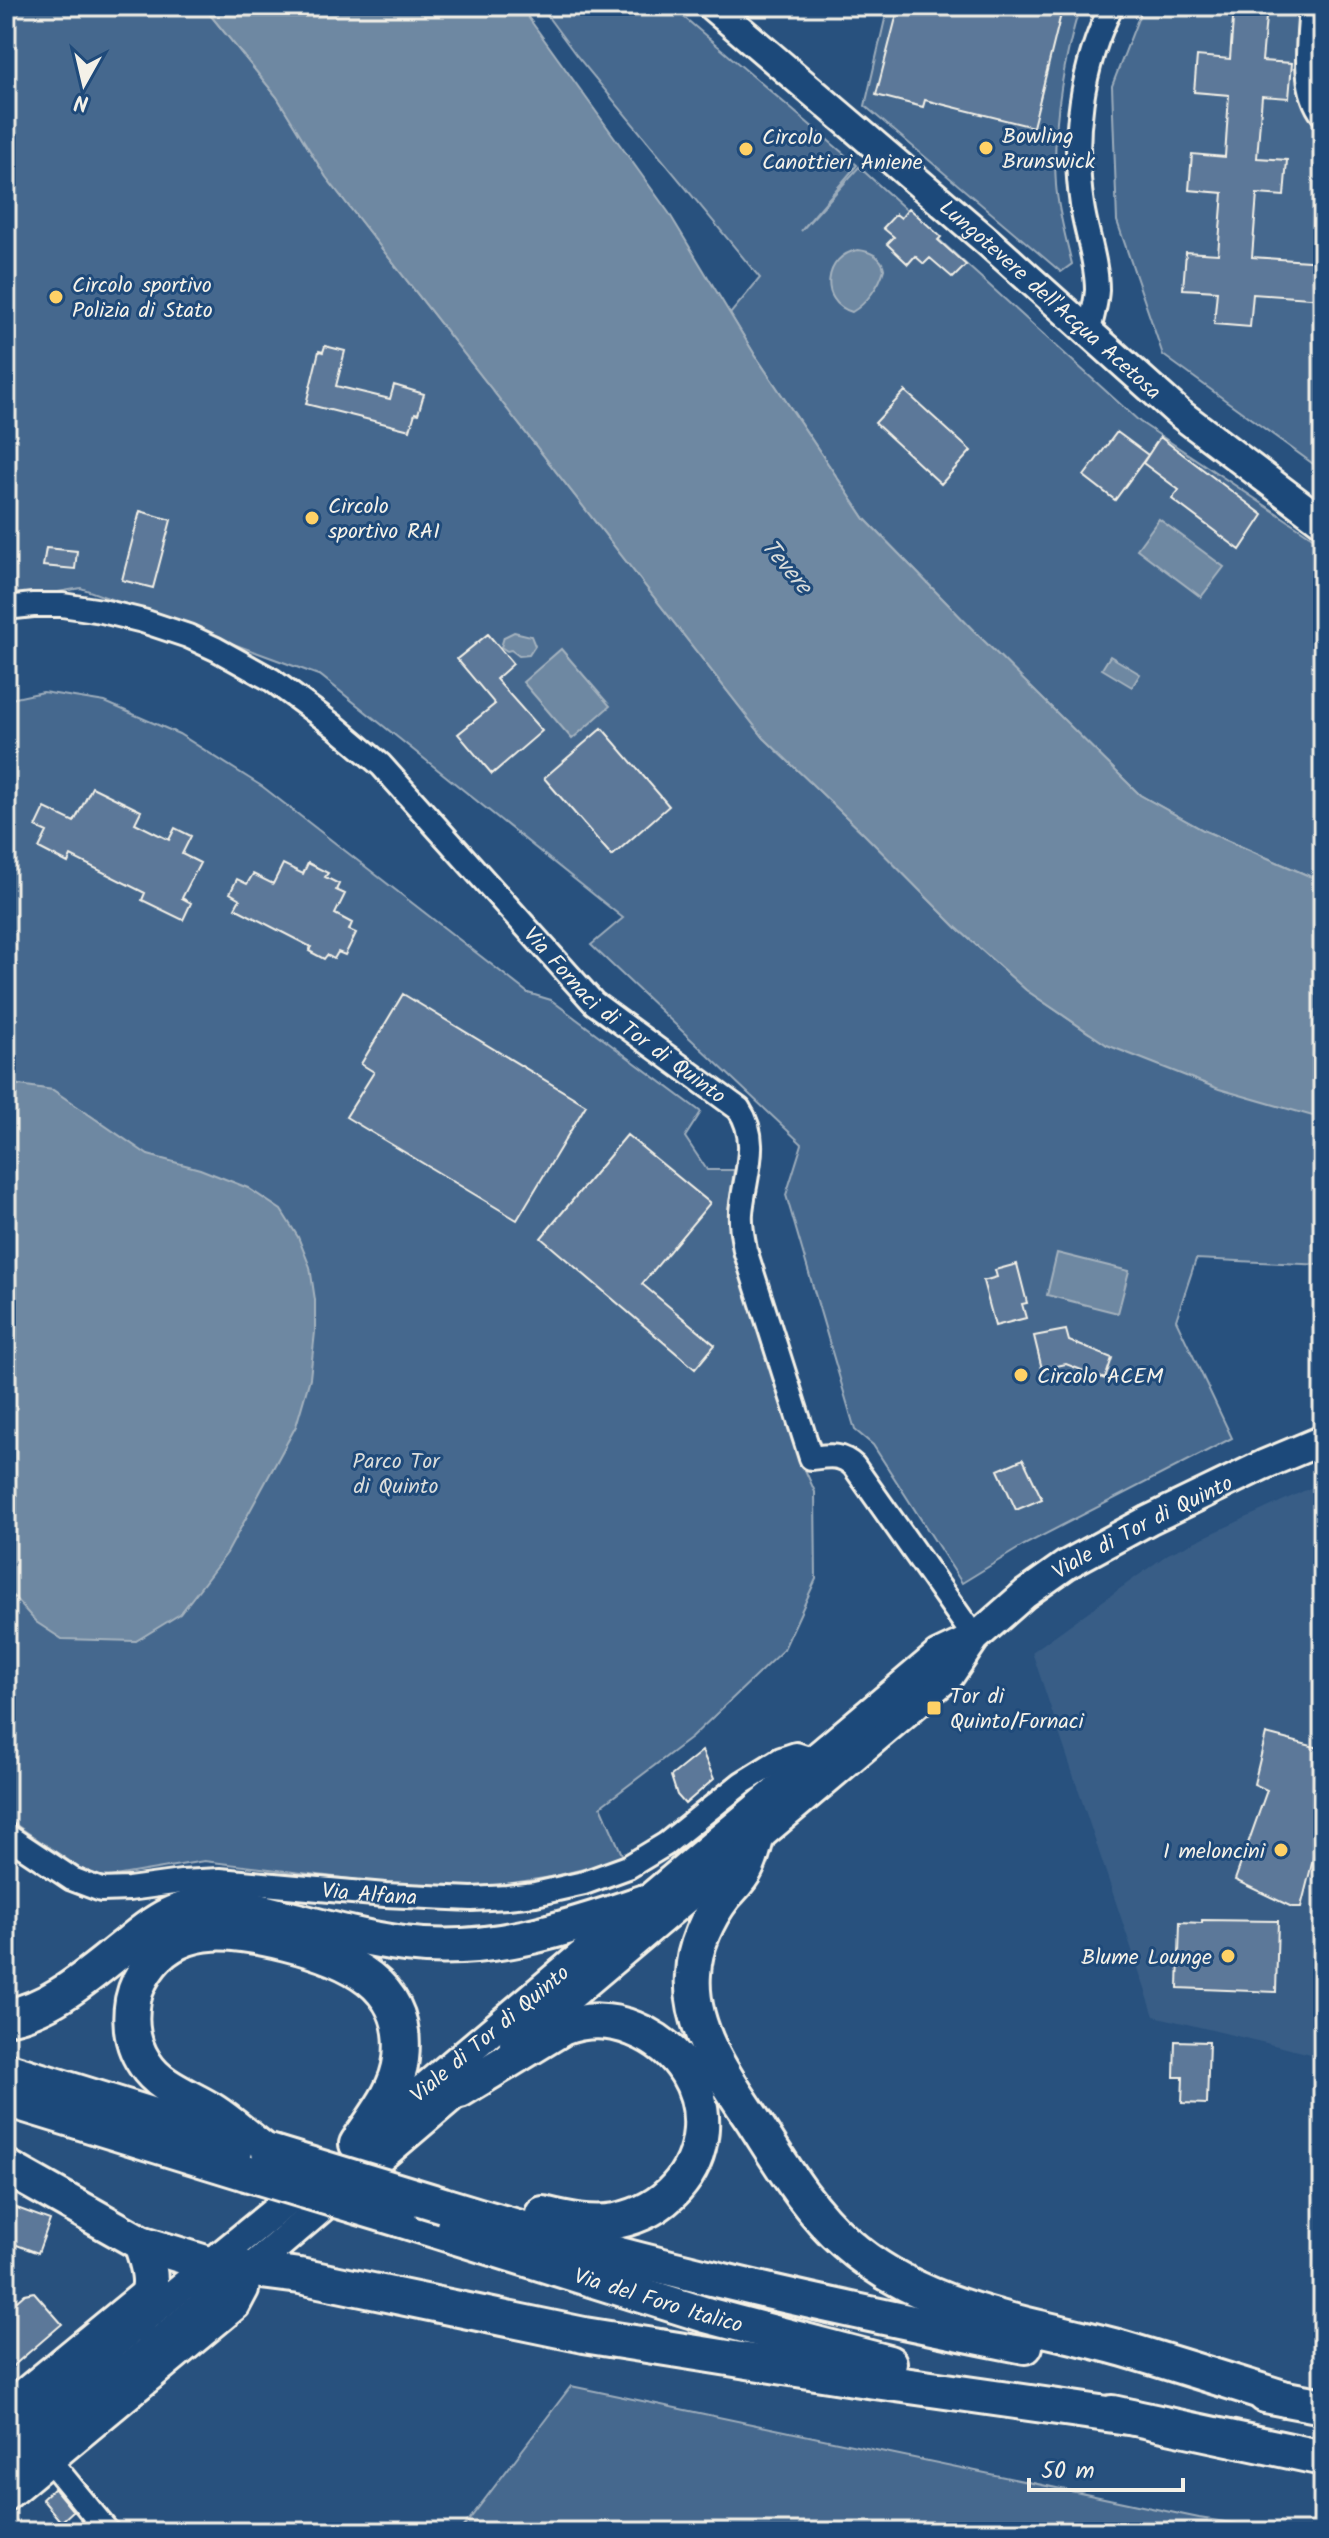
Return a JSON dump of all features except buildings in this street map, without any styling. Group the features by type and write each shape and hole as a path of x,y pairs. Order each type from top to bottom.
{"highway":[{"path":"756,1839 743,1873 722,1899 700,1941 693,1971 696,2009 704,2036 731,2089 807,2200 844,2242 901,2283 933,2298 1122,2349 1286,2399"},
{"path":"6,2017 31,2009 64,1992 151,1926 171,1914 192,1908 221,1905 242,1907 382,1940 442,1946 550,1933 645,1902"},
{"path":"259,2158 215,2113 154,2076 135,2042 131,2013 136,1987 154,1958 184,1938 225,1932 295,1945 354,1966 384,1993 399,2024 401,2060 394,2085 357,2144"},
{"path":"449,2206 497,2207 584,2222 619,2220 661,2203 680,2184 694,2159 700,2131 699,2102 689,2073 680,2060 649,2035 615,2023 578,2023 562,2028 460,2090"},
{"name":"Via del Foro Italico","path":"6,2070 259,2158 399,2219 613,2288 843,2352 1323,2458"},
{"name":"Via del Foro Italico","path":"6,2099 449,2206 632,2259 728,2283 924,2326 1323,2406"},
{"path":"6,2167 141,2243 209,2264 300,2276 584,2335 680,2351 1135,2418"},
{"path":"138,2323 151,2285 141,2243"}],"main road":[{"name":"Lungotevere dell'Acqua Acetosa","path":"712,6 987,241 1200,430 1323,522"},
{"name":"Viale di Tor di Quinto","path":"6,2469 250,2269 950,1675 975,1638 1025,1594 1066,1565 1149,1520 1323,1440"},
{"name":"Viale di Tor di Quinto","path":"6,2436 938,1655 975,1638"}],"street":[{"path":"1088,333 1096,284 1080,191 1079,133 1089,67 1112,6"},
{"path":"1311,6 1311,83 1316,104 1323,115"},
{"name":"Via Fornaci di Tor di Quinto","path":"6,608 62,605 143,621 188,636 272,680 381,765 586,996 739,1109 747,1123 752,1143 741,1215 745,1250 811,1458 839,1456 854,1466 975,1638"},
{"name":"Via Alfana","path":"6,1835 72,1879 101,1890 220,1880 385,1895 472,1899 507,1897 584,1883 628,1867 666,1844 742,1783 781,1759 796,1754 812,1759"},
{"path":"721,1799 745,1797 759,1805"},
{"path":"6,2500 238,2307 247,2290 250,2269"},
{"path":"6,2404 151,2285"},
{"path":"93,2334 138,2323"},
{"path":"51,2462 108,2532"}],"shaded area":[{"path":"1323,1482 1323,2057 1154,2016 1032,1652 1168,1554"}],"green space":[{"path":"6,6 203,6 277,97 326,177 764,738 957,928 1026,990 1089,1033 1323,1110 1323,1265 1196,1259 1176,1320 1232,1438 1024,1545 962,1583 873,1445 855,1430 786,1195 802,1144 591,945 623,918 321,676 81,588 6,601"},
{"path":"540,6 671,6 857,165 801,231 859,167 1140,422 1323,544 1323,882 1203,830 1140,795 865,519 730,314 760,278 576,55"},
{"name":"Bowling Brunswick","path":"888,6 1080,6 1057,117 1057,195 1072,264 1061,272 865,106"},
{"path":"1143,6 1323,6 1323,471 1163,355 1117,221 1112,86"},
{"name":"Parco Tor di Quinto","path":"43,692 105,702 179,734 263,787 528,993 551,1000 701,1112 685,1137 707,1170 734,1170 728,1211 733,1257 759,1322 802,1463 815,1492 816,1579 784,1649 691,1738 601,1806 624,1859 551,1877 492,1886 439,1887 383,1883 204,1861 109,1877 90,1875 6,1818 6,700"},
{"path":"571,2386 1199,2518 1290,2532 460,2532"}],"water":[{"name":"Tevere","path":"203,6 520,6 669,213 755,355 865,519 1140,795 1203,830 1323,882 1323,1119 1219,1089 1107,1045 1026,990 957,928 764,738 326,177 277,97"},
{"path":"858,250 875,255 884,269 872,294 852,312 834,299 830,279 838,260"},
{"path":"1159,519 1224,567 1201,597 1137,549"},
{"path":"514,632 531,636 535,646 529,655 519,656 501,647 504,637"},
{"path":"561,649 610,706 572,739 523,682"},
{"path":"1110,656 1140,674 1132,687 1102,669"},
{"path":"6,1083 53,1090 148,1155 200,1169 248,1188 281,1210 298,1237 310,1267 315,1300 315,1332 310,1378 296,1426 227,1553 180,1614 136,1641 62,1639 36,1622 6,1588 6,1386 13,1374 6,1355"},
{"path":"1057,1253 1129,1271 1118,1313 1047,1295"}],"place":[{"name":"Bowling Brunswick","path":"986,148"},
{"name":"Circolo Canottieri Aniene","path":"746,149"},
{"name":"Circolo sportivo Polizia di Stato","path":"56,297"},
{"name":"Circolo sportivo RAI","path":"312,518"},
{"name":"Circolo ACEM","path":"1021,1375"},
{"name":"Tor di Quinto/Fornaci","path":"934,1708"},
{"name":"I meloncini","path":"1281,1850"},
{"name":"Blume Lounge","path":"1228,1956"}]}
